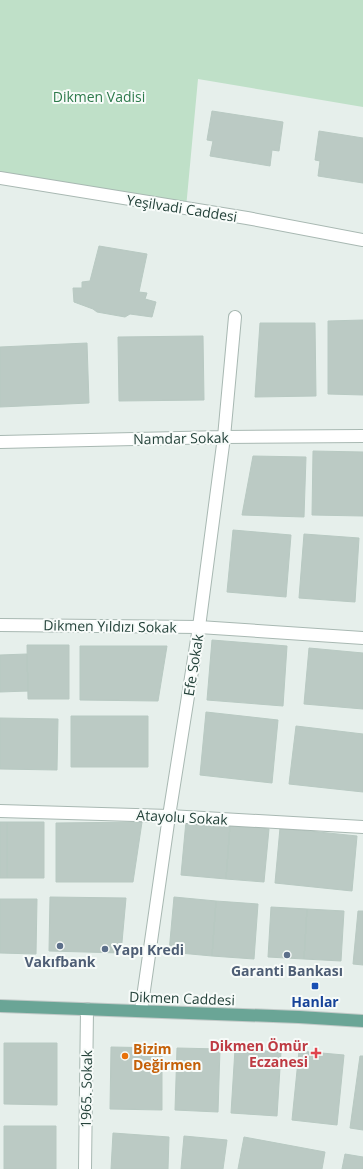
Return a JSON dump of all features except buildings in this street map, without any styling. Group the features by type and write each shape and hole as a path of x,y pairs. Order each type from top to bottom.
{"main road":[{"name":"Dikmen Caddesi","path":"0,1006 299,1017 363,1021"}],"street":[{"name":"Yeşilvadi Caddesi","path":"0,178 247,218 363,240"},
{"name":"Efe Sokak","path":"141,1011 169,816 199,627 224,437 235,317"},
{"name":"Namdar Sokak","path":"0,442 224,437 363,436"},
{"name":"Dikmen Yıldızı Sokak","path":"0,625 199,627 363,638"},
{"name":"Atayolu Sokak","path":"0,810 169,816 363,828"},
{"name":"1965. Sokak","path":"85,1169 87,1009"}],"green space":[{"name":"Dikmen Vadisi","path":"0,0 363,0 363,107 198,79 186,208 0,178"}],"place":[{"name":"Vakıfbank","path":"60,946"},
{"name":"Yapı Kredi","path":"105,949"},
{"name":"Garanti Bankası","path":"287,955"},
{"name":"Hanlar","path":"315,986"},
{"name":"Dikmen Ömür Eczanesi","path":"316,1053"},
{"name":"Bizim Değirmen","path":"125,1056"}]}
